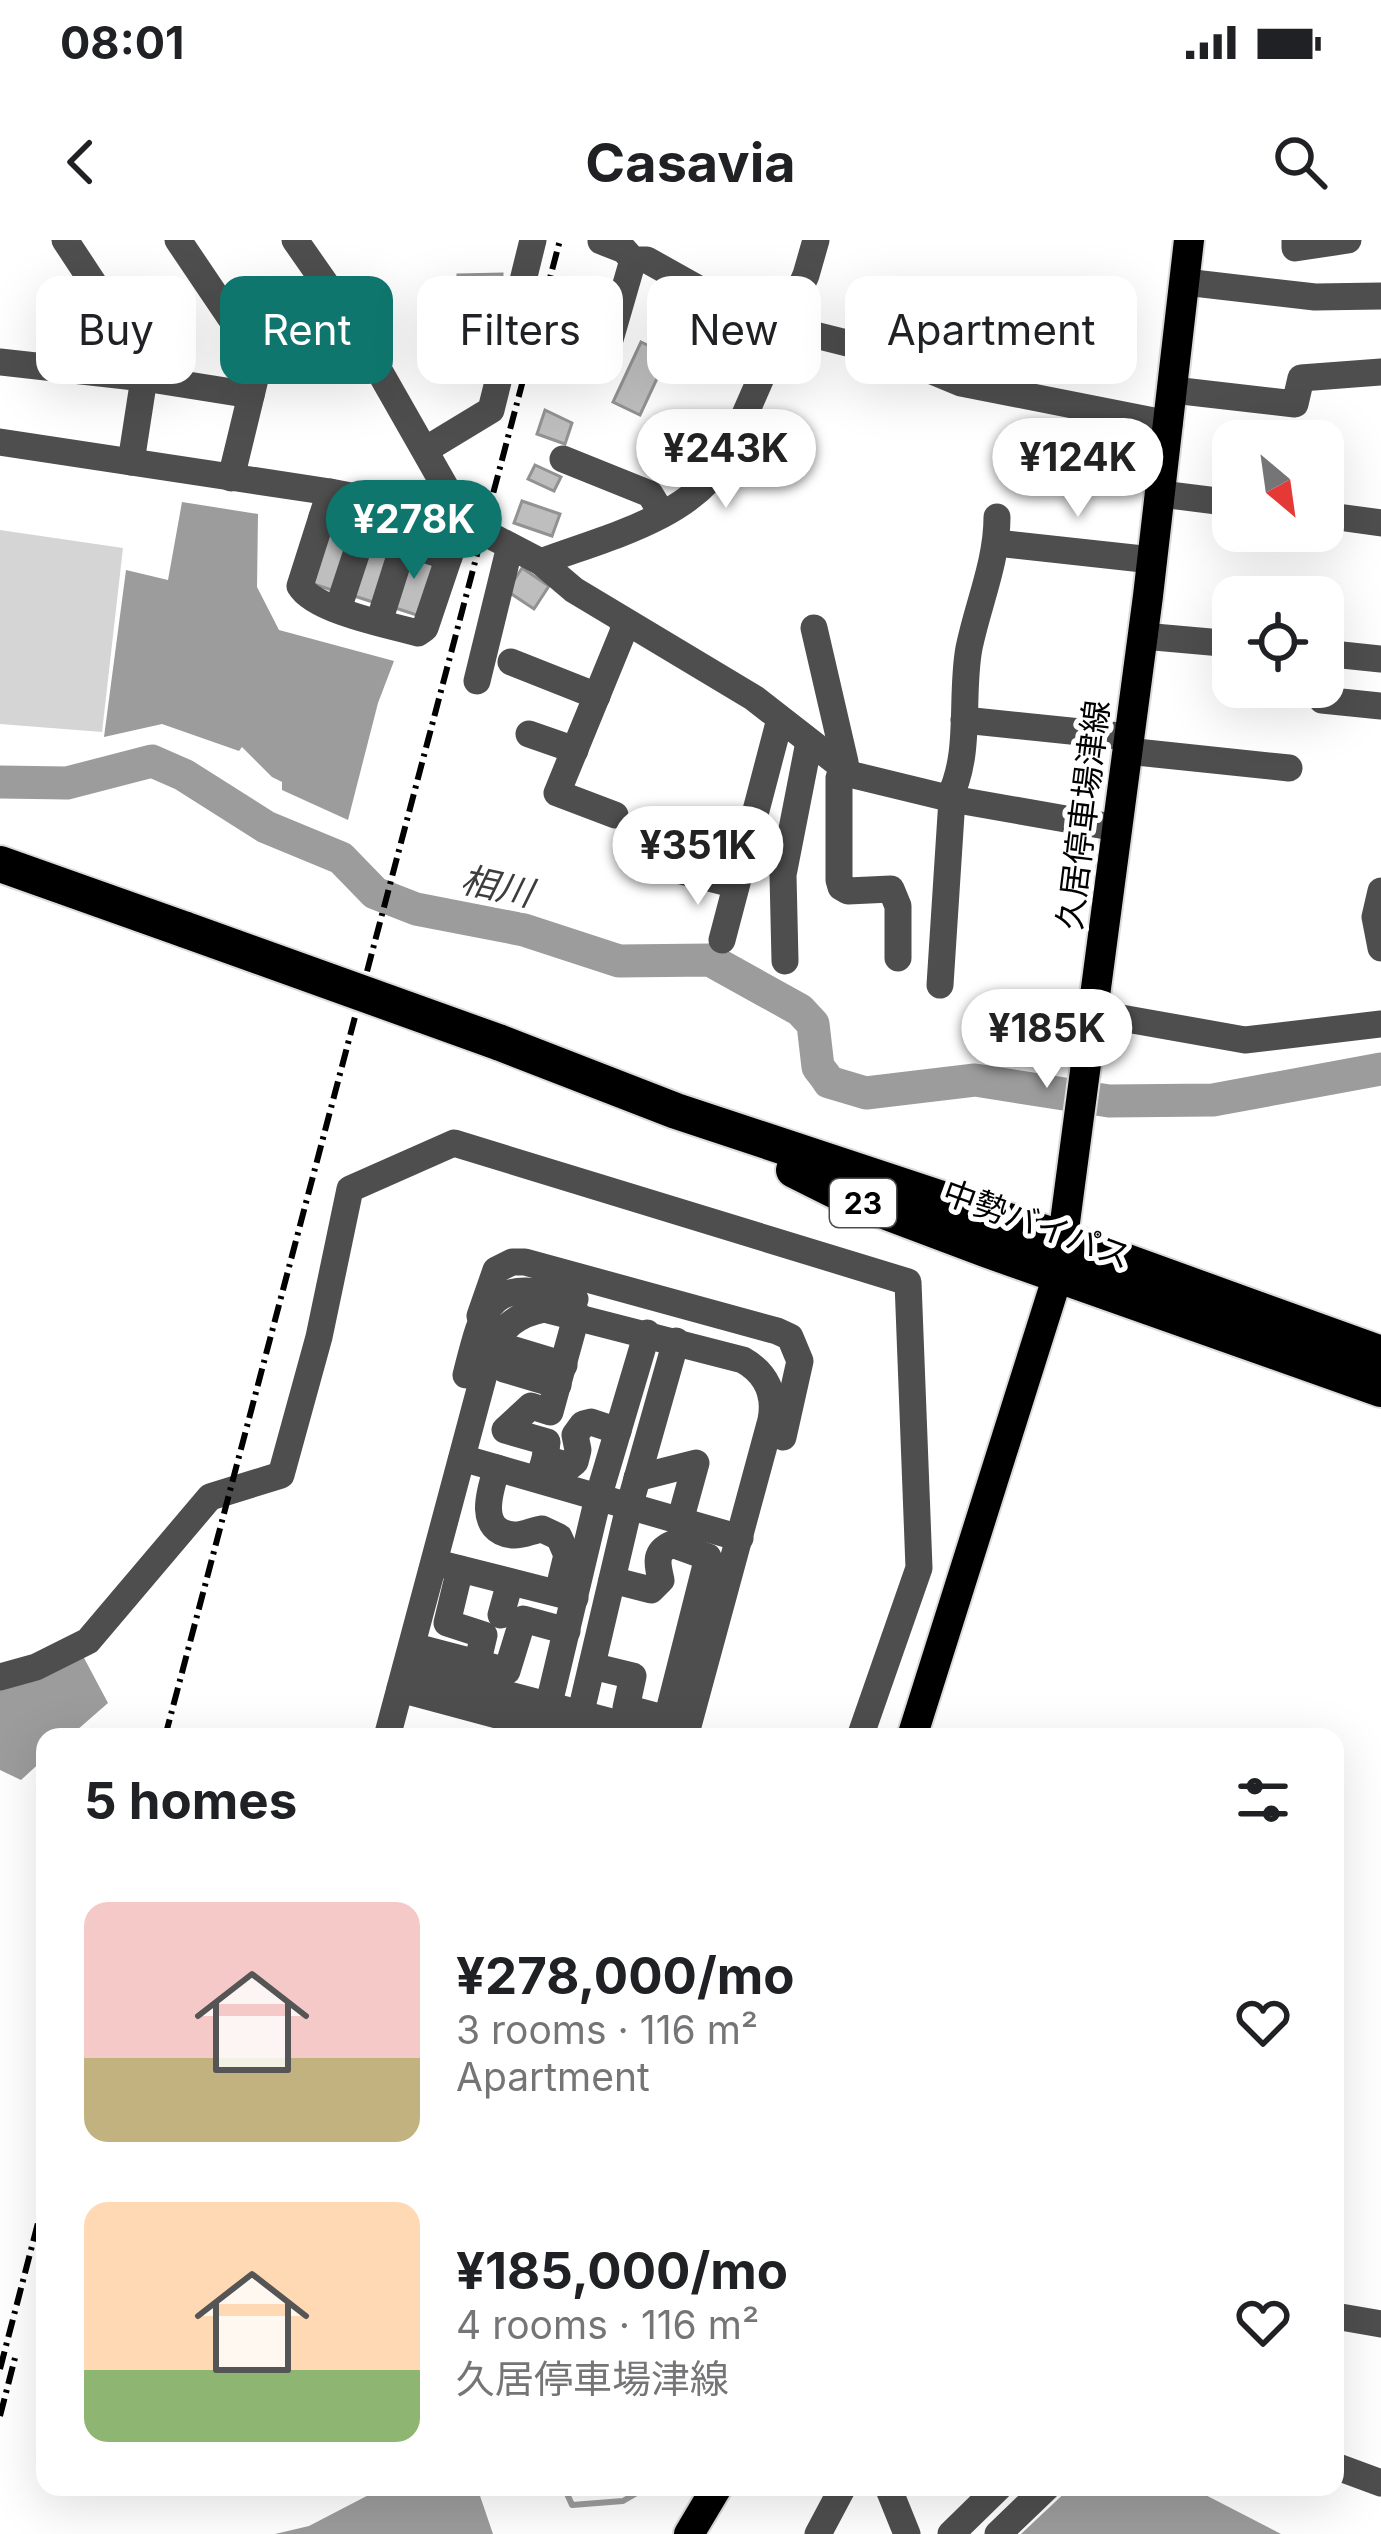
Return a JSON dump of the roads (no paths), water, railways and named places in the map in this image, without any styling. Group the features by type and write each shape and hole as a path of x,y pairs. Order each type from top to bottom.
{"highway":[{"name":"中勢バイパス","path":"0,864 498,1042 676,1111 852,1199 1381,1354"},
{"name":"中勢バイパス","path":"1061,1257 1381,1389"}],"main road":[{"name":"久居停車場津線","path":"915,1728 1061,1257 1161,494 1189,240"},
{"path":"689,2534 712,2496"}],"street":[{"path":"65,240 90,276"},
{"path":"178,240 220,302"},
{"path":"295,240 320,276"},
{"path":"424,449 491,410 533,240"},
{"path":"802,276 816,240"},
{"path":"1295,240 1294,248 1348,240"},
{"path":"601,241 646,253 683,276"},
{"path":"623,307 646,253"},
{"path":"1184,282 1315,297 1381,296"},
{"path":"821,336 891,354 961,383 1169,424"},
{"path":"0,362 36,366"},
{"path":"1173,390 1295,404 1301,378 1381,372"},
{"path":"131,462 143,384"},
{"path":"182,384 251,395"},
{"path":"231,478 254,384"},
{"path":"326,504 300,586 306,596 418,633 425,628 449,556 455,504 386,384"},
{"path":"541,562 698,493 718,472 757,384"},
{"path":"0,442 231,478 326,504 366,531 449,556"},
{"path":"563,459 650,494 662,512"},
{"path":"1161,494 1212,500"},
{"path":"326,504 376,500 418,508 510,546 754,698 853,775 951,799 1117,828"},
{"path":"338,608 376,500"},
{"path":"379,622 418,508"},
{"path":"1344,518 1381,523"},
{"path":"940,985 951,799 969,650 997,530 1152,560"},
{"path":"477,681 510,546"},
{"path":"615,815 557,794 624,621"},
{"path":"814,628 845,769 839,778 839,880 848,891 891,889 898,906 898,958"},
{"path":"1143,636 1212,642"},
{"path":"1344,655 1381,659"},
{"path":"511,662 597,696"},
{"path":"1344,702 1381,706"},
{"path":"722,940 780,719"},
{"path":"964,720 1289,768"},
{"path":"530,734 575,750"},
{"path":"785,961 783,874 809,742"},
{"path":"676,870 736,885"},
{"path":"1381,891 1375,917 1381,949"},
{"path":"1093,1013 1245,1040 1381,1024"},
{"path":"0,1677 36,1667 88,1641 210,1497 280,1475 319,1337 350,1189 454,1143 908,1282 919,1568 863,1728"},
{"path":"372,1728 476,1331 497,1298 519,1289 745,1345 765,1355 790,1388 789,1416 706,1728"},
{"path":"474,1674 484,1635 447,1623 447,1566 463,1458 496,1337 517,1317 531,1312 577,1314 743,1360 756,1367 771,1393 771,1420 688,1728"},
{"path":"542,1470 548,1442 505,1430 531,1406 550,1412 577,1314"},
{"path":"563,1727 592,1666 612,1580 618,1431 662,1338"},
{"path":"637,1478 662,1338"},
{"path":"563,1727 614,1502 662,1338"},
{"path":"522,1363 561,1375"},
{"path":"463,1458 496,1468 570,1466 578,1450 575,1436 583,1424 618,1431"},
{"path":"566,1596 614,1502 637,1478 696,1463 680,1521"},
{"path":"496,1468 486,1510 498,1529 516,1536 532,1530 552,1531 566,1546 563,1727"},
{"path":"542,1470 614,1502 740,1538"},
{"path":"592,1666 633,1676 626,1708 667,1719 708,1557 672,1544 658,1556 661,1580 651,1591 612,1580"},
{"path":"447,1566 566,1596"},
{"path":"389,1728 406,1668 447,1566"},
{"path":"501,1615 509,1582"},
{"path":"406,1668 474,1674 508,1671 523,1619 567,1631"},
{"path":"406,1668 563,1727"},
{"path":"474,1674 563,1727"},
{"path":"1344,2318 1381,2324"},
{"path":"1344,2469 1381,2482"},
{"path":"818,2534 838,2496"},
{"path":"892,2496 907,2534"},
{"path":"951,2534 990,2496"},
{"path":"998,2534 1038,2496"}],"waterway":[{"name":"相川","path":"0,782 67,783 152,761 184,775 266,827 341,858 375,893 416,909 524,930 619,961 710,960 800,1010 813,1024 818,1067 829,1082 866,1093 975,1080 1109,1101 1213,1100 1381,1069"},
{"path":"568,2496 572,2505 623,2501 632,2496"}],"railway":[{"path":"167,1728 560,240"},
{"path":"0,2369 36,2231"},
{"path":"0,2416 16,2354"}]}
